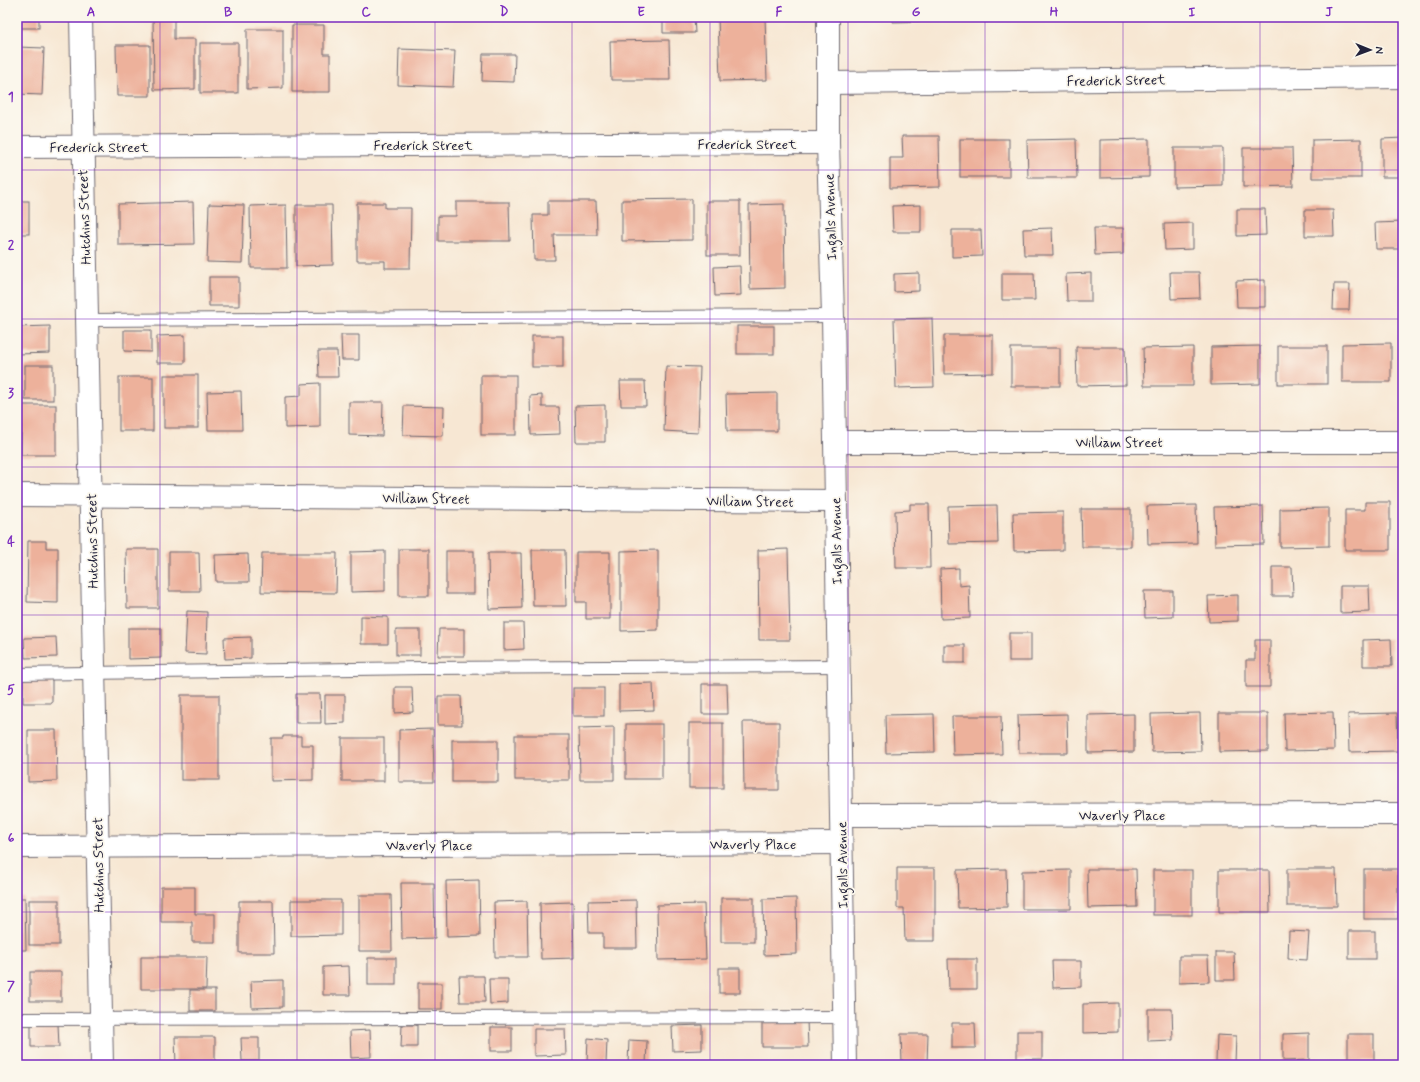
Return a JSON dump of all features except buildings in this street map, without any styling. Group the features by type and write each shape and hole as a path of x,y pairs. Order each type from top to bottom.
{"street":[{"name":"Hutchins Street","path":"81,17 82,147 91,495 102,1065"},
{"name":"Ingalls Avenue","path":"828,17 828,143 833,316 845,1065"},
{"name":"Frederick Street","path":"829,83 1403,77"},
{"name":"Frederick Street","path":"17,147 828,143"},
{"name":"William Street","path":"835,442 1403,442"},
{"name":"William Street","path":"17,495 836,501"},
{"name":"Waverly Place","path":"842,815 1403,814"},
{"name":"Waverly Place","path":"17,847 842,843"}],"lane":[{"path":"87,320 833,316"},
{"path":"17,674 424,668 838,666"},
{"path":"17,1019 844,1017"}]}
